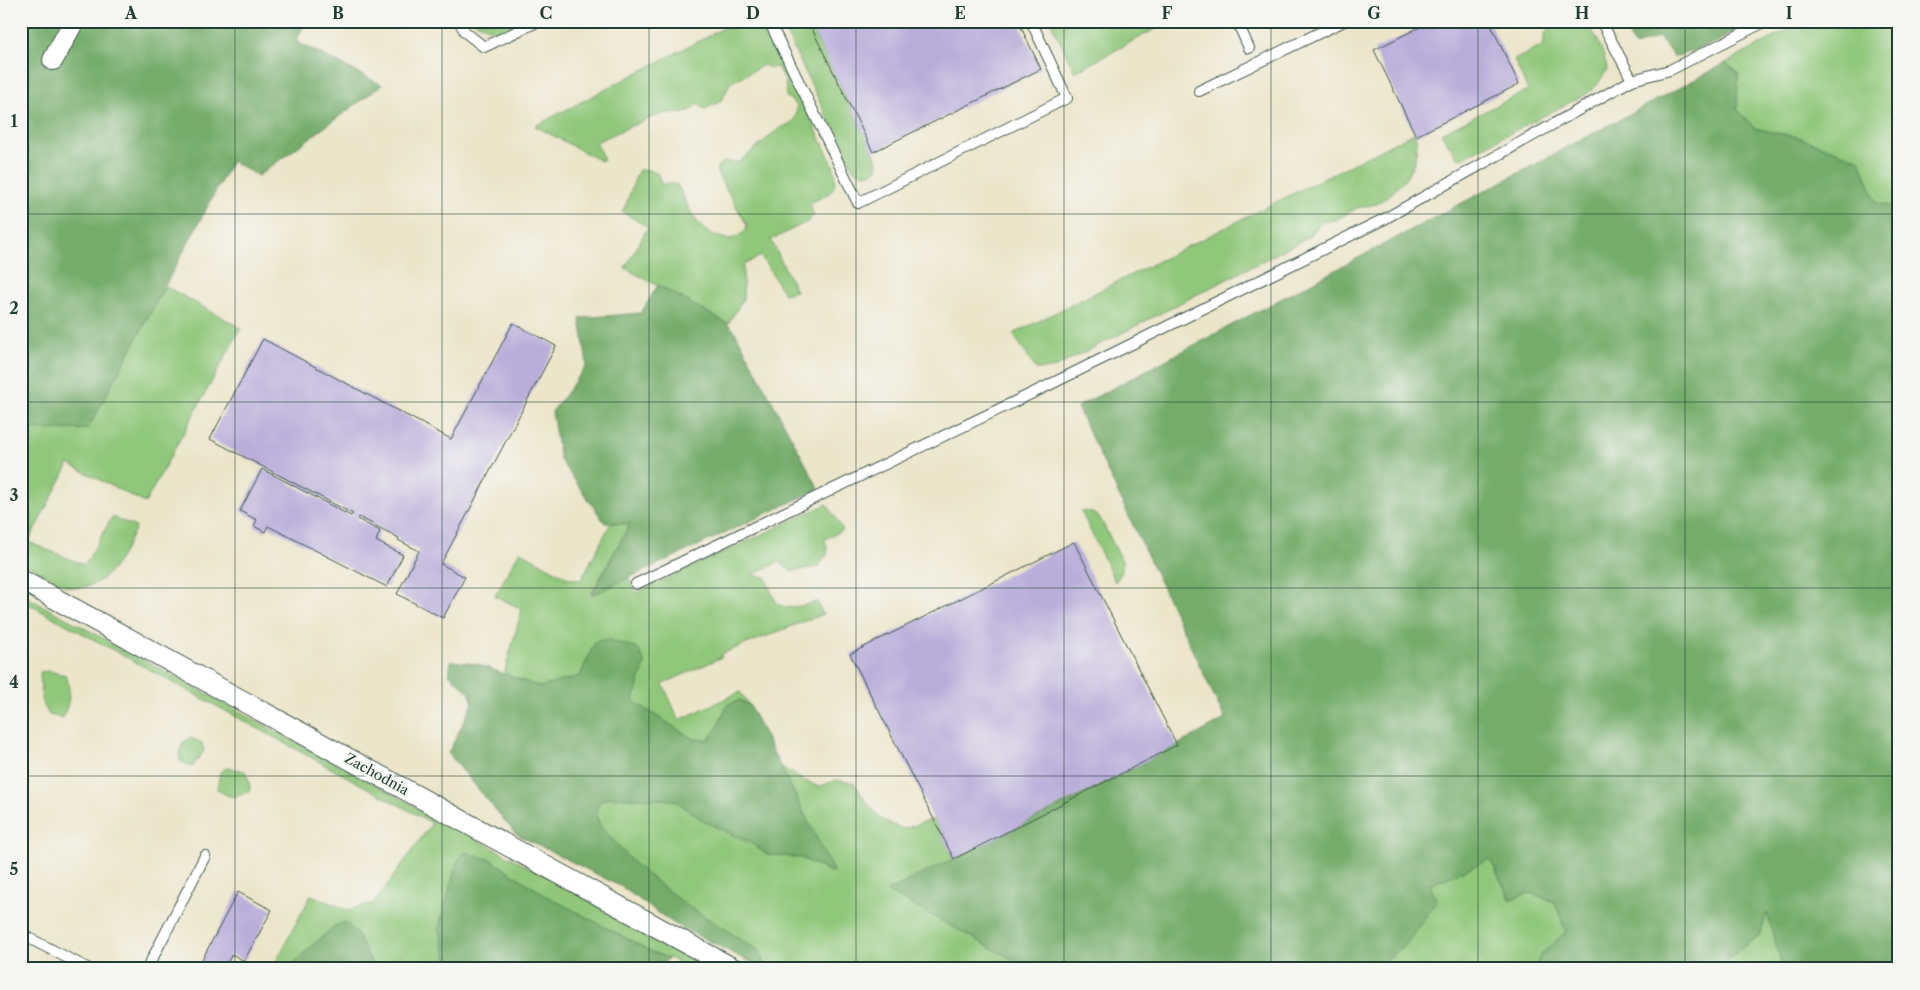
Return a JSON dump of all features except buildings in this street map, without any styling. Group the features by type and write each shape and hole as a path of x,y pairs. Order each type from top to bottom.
{"street":[{"path":"53,60 74,21"},
{"name":"Zachodnia","path":"21,580 734,969"}],"lane":[{"path":"459,21 464,32 484,46 539,21"},
{"path":"769,21 858,203 1067,98 1030,21"},
{"path":"1236,21 1249,48"},
{"path":"1198,91 1344,21"},
{"path":"1601,21 1632,80"},
{"path":"636,584 1032,393 1386,218 1632,80 1670,70 1766,21"},
{"path":"147,969 205,856"},
{"path":"21,934 89,969"}],"green space":[{"path":"21,21 306,21 296,41 382,85 258,176 232,161 88,429 21,430"},
{"path":"474,21 528,21 506,30 495,31"},
{"path":"737,21 763,21 833,165 835,180 832,190 828,194 809,203 814,215 807,222 771,240 796,291 784,294 761,256 743,265 743,299 728,324 625,268 648,227 622,212 639,170 649,170 658,174 661,184 677,184 692,215 709,233 730,239 746,230 747,225 717,173 717,167 722,162 739,162 781,127 794,120 797,106 786,96 785,81 777,67 770,68 764,65 730,83 721,100 710,107 704,109 697,103 688,111 662,114 596,142 604,160 601,161 535,126"},
{"path":"780,21 808,21 878,162 877,169 874,171 865,174 853,169"},
{"path":"1050,21 1157,21 1159,27 1075,72"},
{"path":"1554,21 1586,21 1590,26 1597,38 1607,70 1597,85 1588,93 1462,158 1457,157 1441,133 1528,90 1514,60 1544,45 1544,35"},
{"path":"1621,21 1753,21 1715,43 1674,57 1659,37 1635,46"},
{"path":"1804,21 1899,21 1899,208 1876,203 1860,160 1801,138 1754,128 1737,109 1738,73 1726,63"},
{"path":"1726,63 1738,73 1737,109 1754,128 1801,138 1860,160 1876,203 1899,208 1899,969 1783,969 1767,913 1760,935 1717,969 1536,969 1539,957 1566,932 1555,902 1530,893 1511,899 1490,859 1430,885 1437,901 1407,943 1375,969 1030,969 887,891 1057,807 1225,719 1077,407"},
{"path":"1414,133 1417,142 1415,160 1407,177 1390,195 1376,204 1357,208 1336,220 1322,222 1307,238 1052,369 1036,369 1013,334"},
{"path":"658,285 728,324 734,330 819,489 592,595 630,524 605,523 560,460 552,412 587,365 580,318 641,313"},
{"path":"165,286 241,328 145,503 69,464 28,542 85,565 112,517 136,527 119,559 103,578 93,584 82,587 69,587 21,562 21,430 88,429"},
{"path":"827,504 843,530 825,539 828,553 818,567 792,571 779,562 752,575 766,577 774,598 783,606 796,607 817,602 823,614 721,654 722,657 663,684 679,720 740,692 750,706 740,700 727,705 716,730 707,740 693,739 633,701 645,663 595,642 580,676 540,687 504,674 522,609 495,596 520,551 566,577 581,580 611,523 630,524 591,594 628,578 637,593"},
{"path":"1081,511 1091,512 1100,518 1123,563 1121,574 1115,582"},
{"path":"21,594 718,969 689,969 669,958 656,954 548,897 491,860 449,966 457,969 375,969 356,933 334,926 287,969 272,969 311,895 347,910 374,903 432,823 21,600"},
{"path":"607,639 638,649 645,663 633,701 693,739 708,740 716,730 727,705 740,700 750,706 834,873 801,858 766,854 753,844 705,822 675,800 611,797 599,802 596,814 600,826 634,864 686,905 761,952 764,969 673,923 620,886 516,834 448,753 473,703 469,692 449,674 451,661 477,664 540,687 580,676 595,642"},
{"path":"49,671 66,675 68,680 68,702 62,718 49,715 42,702 40,672"},
{"path":"191,738 202,743 204,751 192,767 180,761 179,754 183,742"},
{"path":"781,766 799,778 819,787 836,780 854,783 868,804 882,820 903,829 934,819 954,859 888,891 1030,969 764,969 761,952 686,905 634,864 600,826 596,814 599,802 611,797 675,800 705,822 753,844 766,854 801,858 833,873"},
{"path":"227,768 245,771 249,780 250,790 233,797 217,789 220,772"},
{"path":"465,852 491,860 548,897 656,954 669,958 657,969 457,969 449,966 439,927 457,862"},
{"path":"1490,859 1510,899 1530,893 1555,902 1566,932 1539,957 1536,969 1375,969 1429,885"},
{"path":"1767,912 1783,969 1717,969 1760,935"},
{"path":"346,922 356,933 375,969 287,969 334,926"}]}
